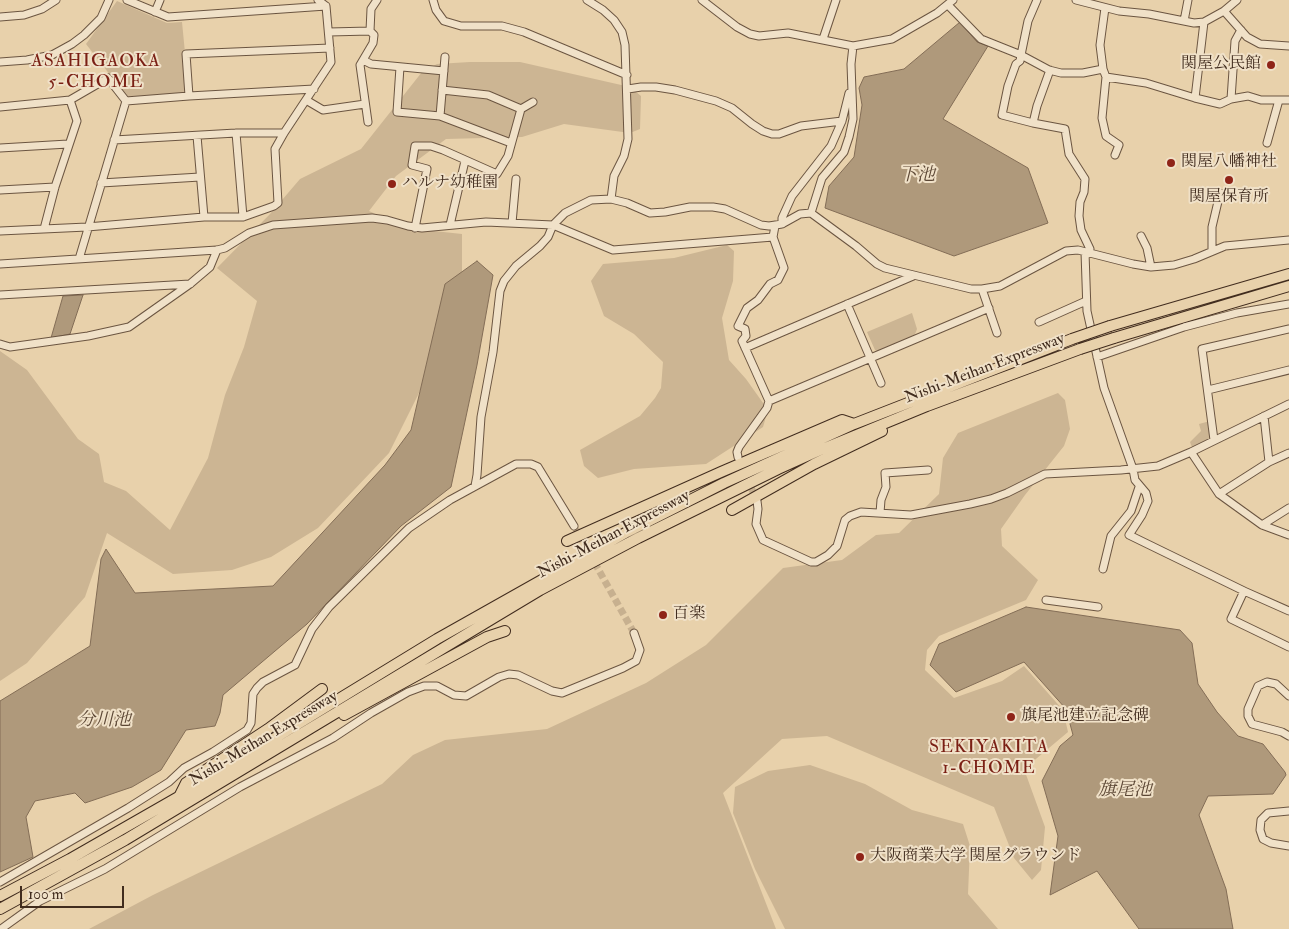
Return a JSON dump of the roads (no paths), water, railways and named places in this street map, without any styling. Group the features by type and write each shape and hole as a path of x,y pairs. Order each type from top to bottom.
{"highway":[{"name":"Nishi-Meihan Expressway","path":"0,896 180,796 429,644 581,556 724,482 854,424 1072,339 1110,326 1289,274"},
{"name":"Nishi-Meihan Expressway","path":"0,909 125,840 495,617 612,552 778,468 927,406 1080,349 1289,286"},
{"path":"732,510 814,464 923,412 927,406"},
{"path":"567,540 842,420 854,424"},
{"path":"263,757 272,758 352,711 487,637 505,631"},
{"path":"180,796 186,784 268,729 322,689"}],"street":[{"path":"0,16 24,14 42,9 56,0"},
{"path":"0,62 27,60 52,55 72,44 101,18 109,0"},
{"path":"127,0 168,17 326,6"},
{"path":"155,12 160,0"},
{"path":"0,231 87,227 204,217 242,217 274,206 278,203 275,149 331,62 326,6 318,0"},
{"path":"368,122 360,65 373,43 374,35 370,31 371,9 377,0"},
{"path":"433,0 436,10 444,21 462,26 502,26 524,32 627,75"},
{"path":"587,0 604,10 614,20 622,32 626,46 628,139 624,156 614,176 611,200"},
{"path":"702,0 737,27 750,34 759,36 788,33 853,46 892,40 950,3 981,39 1050,70 1071,74 1103,69"},
{"path":"823,39 836,0"},
{"path":"1037,0 1028,21 1020,61 1016,64 1008,86 1002,115 1065,129 1069,154 1085,179 1084,192 1080,202 1080,216 1081,230 1090,249 1087,253 1086,301 1089,323 1101,356 1104,388 1134,469 1135,480 1146,493 1148,501 1142,515 1129,535 1289,611"},
{"path":"1076,0 1105,8 1200,23 1224,11 1236,0"},
{"path":"1184,21 1188,0"},
{"path":"1105,8 1100,45 1106,77 1102,118 1106,136 1119,145 1115,156"},
{"path":"1224,11 1247,37 1260,44 1289,46"},
{"path":"1195,98 1204,22"},
{"path":"1231,99 1235,41 1240,30"},
{"path":"329,32 370,31"},
{"path":"811,213 822,178 844,152 849,137 853,119 851,64 853,46"},
{"path":"189,96 186,54 330,48"},
{"path":"440,116 445,57"},
{"path":"363,60 371,64 444,71"},
{"path":"400,67 397,112 440,116 511,143"},
{"path":"1033,123 1050,70"},
{"path":"1106,77 1146,82 1220,104 1231,99 1248,96 1260,100 1289,100"},
{"path":"0,106 70,100 108,78 126,101"},
{"path":"738,457 739,447 767,408 769,400 742,341 746,336 745,329 738,326 747,308 758,300 765,289 778,280 784,268 773,237 792,196 831,146 842,121 852,86"},
{"path":"628,89 656,87 716,101 732,108 752,124 772,134 779,134 801,126 842,121"},
{"path":"126,101 314,89"},
{"path":"442,90 488,95 521,109"},
{"path":"44,229 68,144 77,121 70,100"},
{"path":"306,100 323,110 365,104"},
{"path":"1267,143 1279,100"},
{"path":"79,259 126,101"},
{"path":"415,228 427,168 412,165 415,146 431,146 497,174 508,156 521,109 533,102"},
{"path":"114,140 236,133 284,133"},
{"path":"236,133 242,217"},
{"path":"197,136 204,217"},
{"path":"0,148 68,144"},
{"path":"450,225 466,161"},
{"path":"101,183 200,177"},
{"path":"512,223 516,179"},
{"path":"0,190 55,187"},
{"path":"1212,251 1212,227 1220,193"},
{"path":"475,486 481,417 492,358 500,292 504,281 509,273 540,246 548,236 553,225 565,213 582,204 600,199 611,200 627,203 650,213 690,207 713,207 739,214 761,225 778,225 800,214 811,213 856,246 876,264 895,272 971,289 1000,286 1066,251 1078,250 1151,267 1194,259 1224,246 1289,240"},
{"path":"0,264 216,250 225,248 260,228 285,223 380,218 415,228 486,222 553,225 613,250 773,237"},
{"path":"1141,236 1147,248 1151,267"},
{"path":"0,344 10,347 88,336 129,327 210,268 216,250"},
{"path":"745,348 913,276"},
{"path":"0,295 190,284"},
{"path":"982,289 997,333"},
{"path":"1039,322 1086,301"},
{"path":"847,304 881,383"},
{"path":"1101,356 1184,326 1289,304"},
{"path":"769,400 989,308"},
{"path":"1214,440 1202,349 1289,329"},
{"path":"1208,390 1289,370"},
{"path":"757,501 756,524 763,540 811,562 816,562 828,555 837,546 845,520 861,512 926,513 991,499 1044,474 1158,466 1289,404"},
{"path":"1264,416 1269,462"},
{"path":"1191,452 1219,494 1262,525 1289,535"},
{"path":"1219,494 1269,462 1289,453"},
{"path":"0,882 128,808 169,782 184,768 248,730 251,723 252,694 262,682 294,665 312,629 329,607 409,528 450,500 516,464 531,464 538,467 574,526"},
{"path":"880,512 881,500 886,488 885,473 928,470"},
{"path":"1103,569 1111,536 1131,511 1140,487"},
{"path":"1262,525 1289,508"},
{"path":"1244,591 1231,619 1289,647"},
{"path":"1046,600 1098,607"},
{"path":"1,929 33,905 105,869 240,787 333,738 408,692 424,686 437,686 454,696 466,696 499,677 508,674 518,675 552,691 562,693 636,661 640,650 634,634"},
{"path":"1289,696 1276,684 1267,682 1258,686 1248,709 1248,716 1252,724 1282,732 1289,736"},
{"path":"1289,811 1268,814 1262,820 1260,830 1263,839 1271,843 1289,846"}],"water":[{"name":"下池","path":"960,22 977,42 988,46 943,119 1028,168 1048,223 954,256 825,208 829,186 854,157 862,105 859,88 864,77 904,69"},
{"name":"分川池","path":"477,261 493,275 477,365 451,487 401,526 307,624 223,695 220,713 215,726 186,730 161,770 132,787 85,803 75,793 35,801 26,817 33,857 0,872 0,701 90,646 101,559 106,549 135,593 273,586 385,465 411,430 445,284"},
{"path":"83,295 70,334 51,338 63,296"},
{"name":"旗尾池","path":"1026,607 1180,630 1192,643 1198,684 1217,712 1238,736 1263,744 1285,772 1286,775 1273,794 1208,796 1199,815 1226,889 1233,929 1139,929 1097,871 1050,895 1058,836 1042,781 1060,746 1073,735 1066,709 1024,662 956,692 930,665 939,644"}],"tunnel":[{"path":"743,469 757,501"},
{"path":"574,526 634,633"}],"place":[{"name":"関屋公民館","path":"1271,65"},
{"name":"関屋八幡神社","path":"1171,163"},
{"name":"関屋保育所","path":"1229,180"},
{"name":"ハルナ幼稚園","path":"392,184"},
{"name":"百楽","path":"663,615"},
{"name":"旗尾池建立記念碑","path":"1011,717"},
{"name":"大阪商業大学 関屋グラウンド","path":"860,857"}],"district":[{"name":"ASAHIGAOKA 5-CHOME","path":"96,72"},
{"name":"SEKIYAKITA 1-CHOME","path":"989,758"}]}
